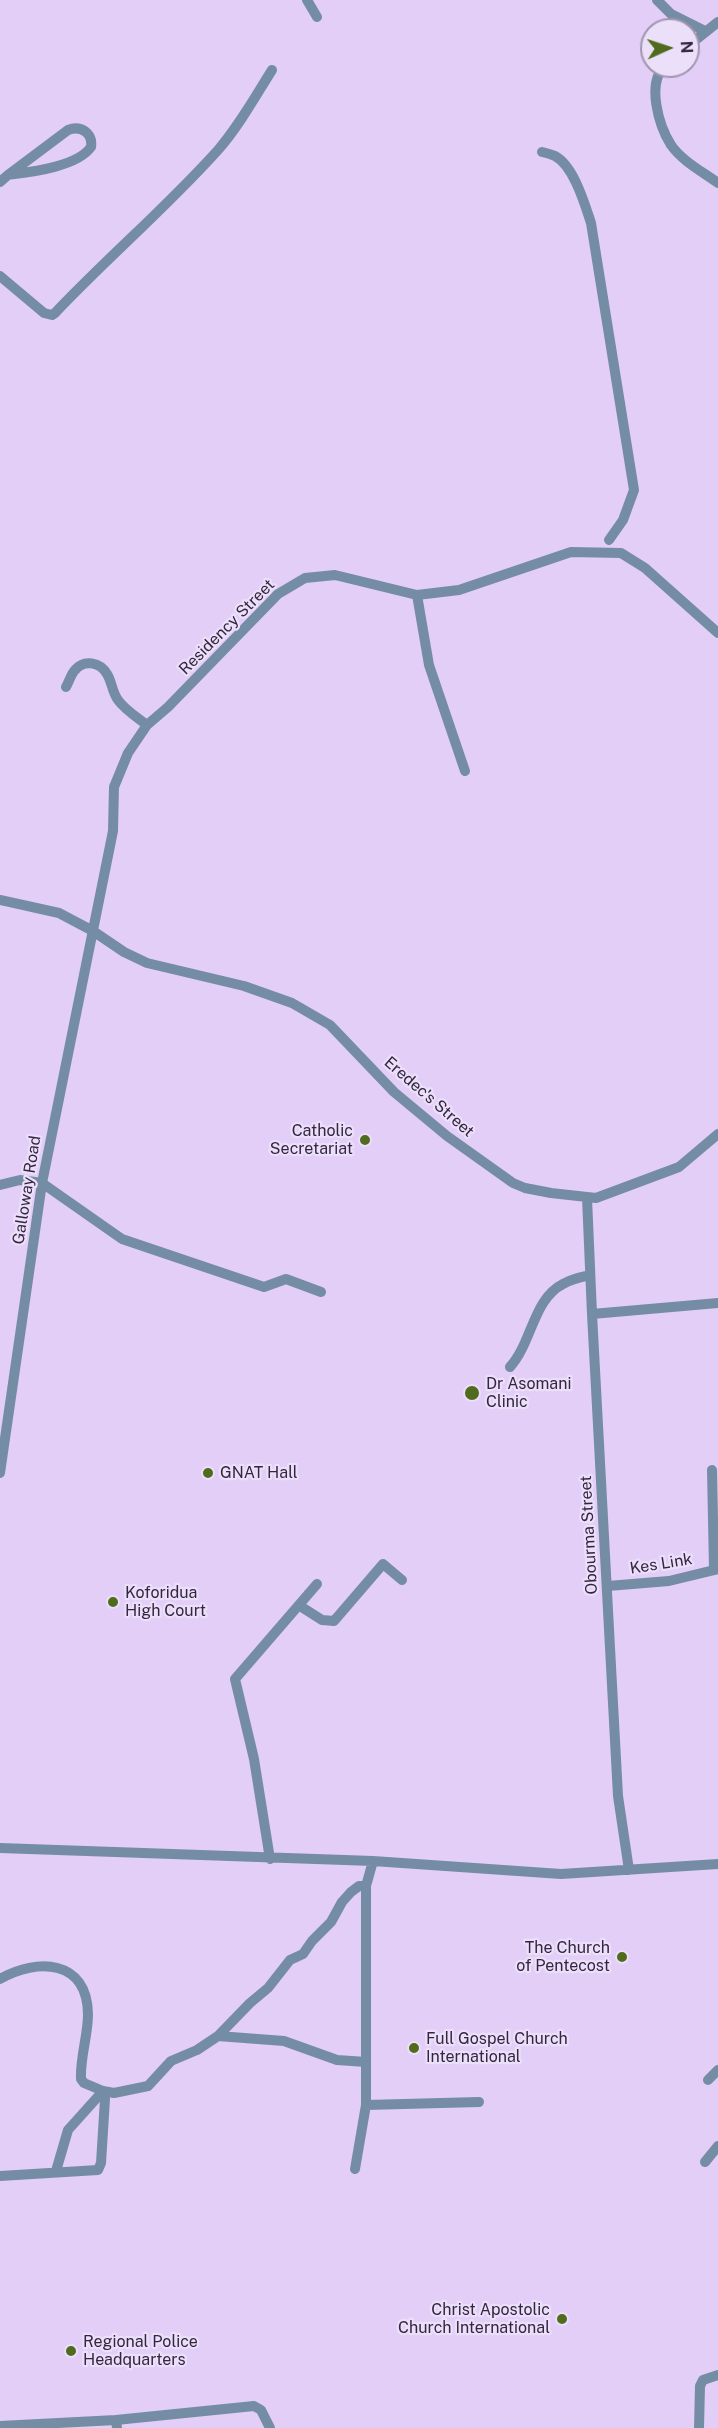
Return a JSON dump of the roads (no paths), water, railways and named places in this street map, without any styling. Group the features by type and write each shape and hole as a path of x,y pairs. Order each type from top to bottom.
{"street":[{"path":"307,0 317,17"},
{"path":"657,0 671,14 705,31"},
{"path":"700,35 718,22"},
{"path":"0,276 44,313 52,315 55,313 87,279 166,204 218,149 236,127 272,70"},
{"path":"657,78 655,101 671,145 691,164 718,183"},
{"path":"78,127 84,129 91,139 91,147 84,155 50,169 4,178 68,130 78,127"},
{"path":"542,152 557,157 570,172 582,195 591,224 634,490 623,520 609,540"},
{"name":"Residency Street","path":"87,950 93,931 113,831 114,787 128,753 147,725 168,707 278,594 306,578 335,575 417,596 459,590 571,552 621,553 645,568 717,630"},
{"path":"417,596 429,665 465,771"},
{"path":"66,687 75,669 92,663 100,665 108,675 112,692 119,702 147,725"},
{"name":"Eredec's Street","path":"0,900 59,914 93,931 135,958 233,983 292,1003 330,1025 394,1092 447,1136 513,1183 525,1188 587,1198 596,1197 679,1167 718,1134"},
{"name":"Galloway Road","path":"0,1473 42,1183 87,950"},
{"path":"0,1185 20,1180 42,1183 122,1239 264,1287 286,1278 321,1292"},
{"name":"Obourma Street","path":"587,1198 591,1314 618,1797 629,1870"},
{"path":"510,1367 522,1350 546,1299 562,1284 590,1275"},
{"path":"591,1314 718,1303"},
{"path":"712,1470 716,1569"},
{"path":"300,1606 322,1620 334,1621 383,1564 402,1580"},
{"name":"Kes Link","path":"608,1586 669,1581 716,1569"},
{"path":"270,1859 254,1759 235,1679 317,1584"},
{"path":"0,1848 373,1861 561,1874 718,1864"},
{"path":"355,2169 366,2104 366,1886 373,1861"},
{"path":"0,1979 18,1969 44,1966 57,1966 71,1974 82,1989 88,2013 81,2079 84,2083 114,2093 148,2086 171,2061 197,2050 218,2036 268,1988 290,1960 303,1954 331,1922 342,1902 351,1892 359,1886 366,1886"},
{"path":"218,2036 284,2041 337,2061 366,2062"},
{"path":"708,2080 718,2070"},
{"path":"0,2176 99,2168 104,2091"},
{"path":"56,2171 68,2130 104,2091"},
{"path":"366,2104 478,2102"},
{"path":"705,2162 718,2146"},
{"path":"699,2428 700,2386 703,2380 718,2375"},
{"path":"0,2426 117,2424 254,2406 261,2410 270,2428"}],"place":[{"name":"Catholic Secretariat","path":"365,1140"},
{"name":"Dr Asomani Clinic","path":"472,1393"},
{"name":"GNAT Hall","path":"208,1473"},
{"name":"Koforidua High Court","path":"113,1602"},
{"name":"The Church of Pentecost","path":"622,1957"},
{"name":"Full Gospel Church International","path":"414,2048"},
{"name":"Christ Apostolic Church International","path":"562,2319"},
{"name":"Regional Police Headquarters","path":"71,2351"}]}
